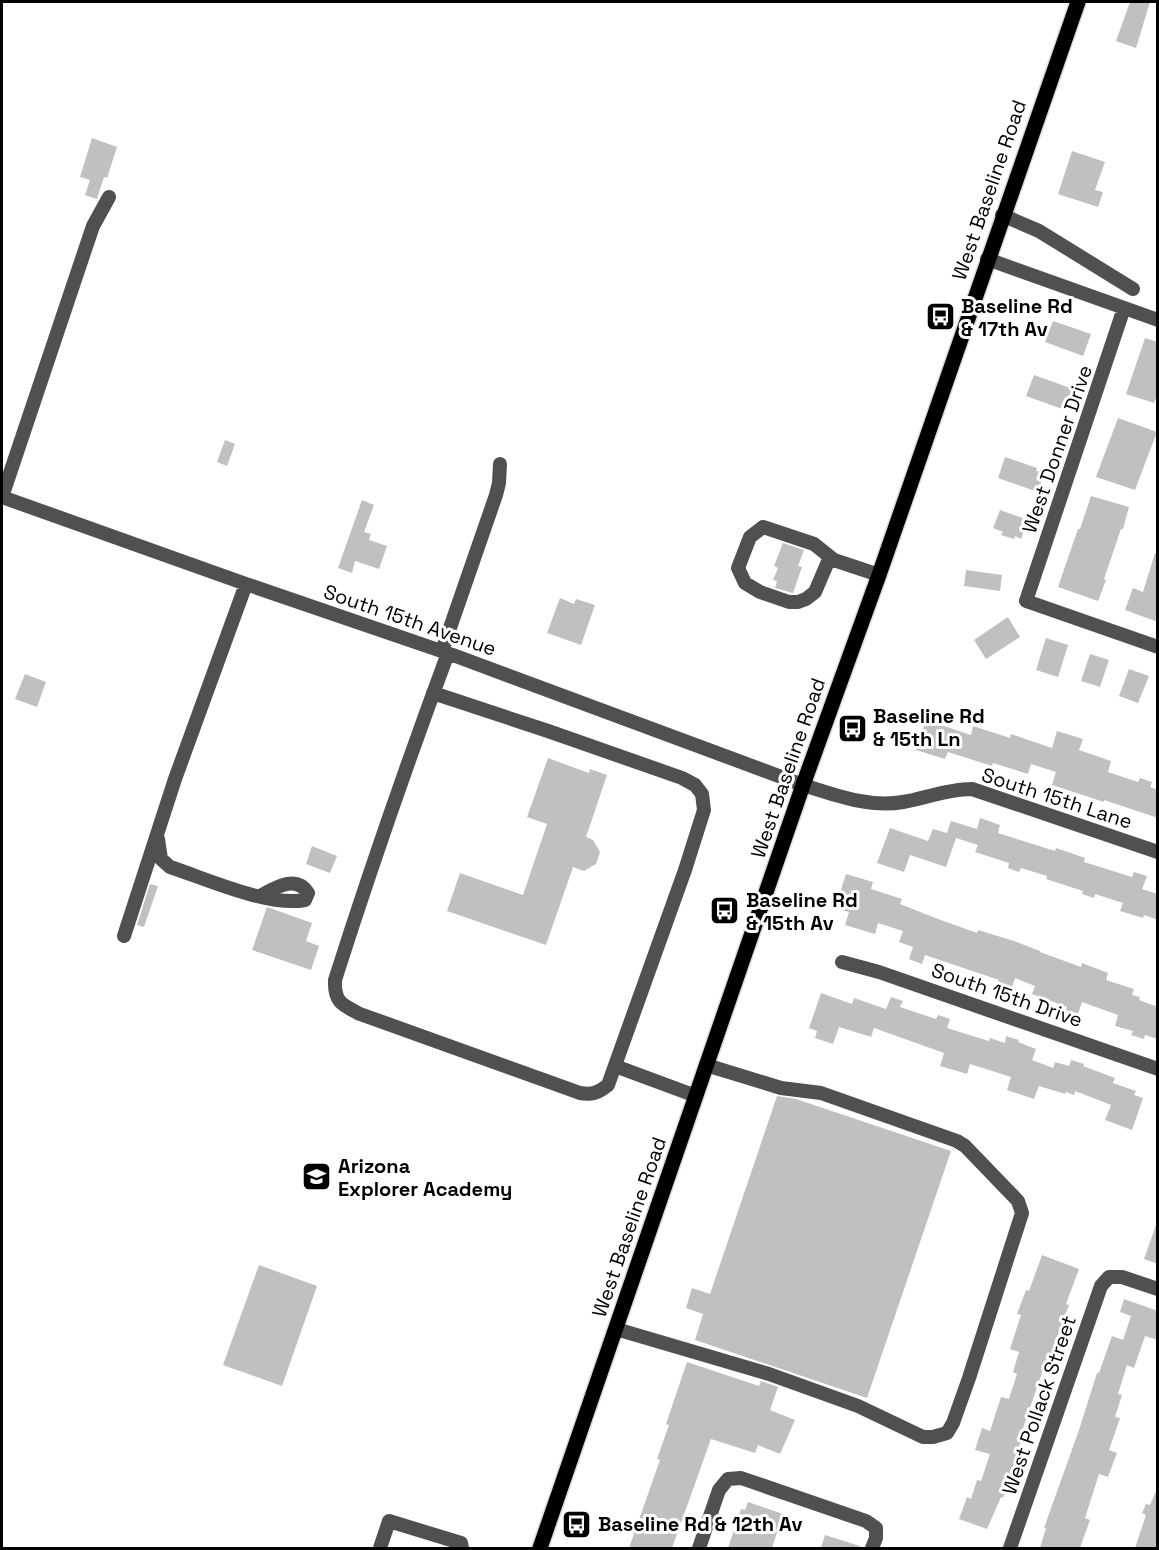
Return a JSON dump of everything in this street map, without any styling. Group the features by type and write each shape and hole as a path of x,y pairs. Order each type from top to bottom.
{"main road":[{"name":"West Baseline Road","path":"540,1548 803,785 879,575 1002,215 1078,2"}],"street":[{"path":"2,497 93,225 109,197"},
{"path":"1002,215 1039,231 1132,289"},
{"path":"987,259 1158,320"},
{"name":"West Donner Drive","path":"1124,308 1026,601 1158,647"},
{"path":"433,693 548,730 682,778 695,785 702,794 704,810 686,870 608,1085 599,1092 591,1095 580,1092 360,1014 337,1000 334,991 335,980 433,693 496,495 500,464"},
{"name":"South 15th Avenue","path":"2,497 445,652 803,785"},
{"path":"830,557 815,592 798,602 789,602 752,588 741,577 738,568 750,537 763,527 814,544 830,557 879,575"},
{"path":"124,936 158,830 246,584"},
{"name":"South 15th Lane","path":"803,785 850,799 882,804 901,803 960,789 972,789 1158,852"},
{"path":"158,830 161,859 170,867 260,896"},
{"name":"South 15th Drive","path":"842,962 879,972 1158,1069"},
{"path":"616,1329 769,1374 858,1406 923,1437 947,1433 953,1423 969,1378 1022,1213 1018,1201 965,1146 957,1141 821,1093 781,1088 706,1065"},
{"path":"615,1066 696,1096"},
{"name":"West Pollack Street","path":"1010,1548 1101,1286 1109,1277 1122,1277 1158,1289"},
{"path":"699,1548 718,1490 728,1479 741,1478 866,1521 876,1528 876,1538 872,1548"},
{"path":"380,1548 389,1521 461,1543 462,1548"}],"building":[{"path":"1130,2 1150,2 1136,48 1116,41"},
{"path":"92,138 117,147 97,199 85,195 90,180 80,177"},
{"path":"1072,151 1105,162 1095,190 1103,192 1098,207 1058,194"},
{"path":"1053,321 1091,334 1083,356 1045,342"},
{"path":"1145,338 1158,342 1158,393 1154,403 1126,394"},
{"path":"1034,375 1073,389 1065,410 1026,396"},
{"path":"1118,418 1157,432 1135,490 1096,477"},
{"path":"225,440 235,444 227,466 217,462"},
{"path":"1005,457 1037,468 1036,471 1042,472 1038,492 998,478"},
{"path":"1091,496 1129,507 1098,601 1058,587"},
{"path":"362,500 374,505 364,532 371,534 369,540 387,546 379,569 355,561 352,573 338,568"},
{"path":"1000,510 1028,520 1021,539 1001,535 1003,532 993,528"},
{"path":"783,543 804,550 798,566 802,567 793,593 775,588 777,581 773,580 778,568 774,566"},
{"path":"1155,553 1158,553 1158,622 1125,610 1133,588 1143,592"},
{"path":"966,570 1002,575 1000,591 964,586"},
{"path":"560,598 574,604 576,599 595,605 581,645 547,633"},
{"path":"1008,617 1020,637 986,659 974,640"},
{"path":"1046,638 1068,645 1058,677 1036,670"},
{"path":"1090,654 1109,660 1100,687 1081,681"},
{"path":"1129,669 1149,676 1138,703 1119,696"},
{"path":"25,674 46,682 37,707 15,699"},
{"path":"926,720 971,735 973,726 1010,738 1011,734 1052,748 1057,731 1083,739 1079,750 1111,761 1108,772 1138,782 1140,778 1152,782 1150,787 1158,790 1158,818 1052,785 1056,772 1031,764 1028,774 993,763 992,766 948,752 945,759 916,750"},
{"path":"548,758 589,773 590,769 607,775 586,837 593,840 600,852 596,864 584,871 573,867 546,945 447,911 460,873 523,895 547,824 527,817"},
{"path":"980,818 1000,825 998,833 1055,851 1056,848 1085,858 1084,862 1132,877 1134,872 1147,876 1142,889 1158,894 1158,920 1120,911 1123,903 1095,894 1094,898 1082,894 1083,891 1046,879 1047,876 1021,868 1019,872 1008,868 1009,863 975,852 978,845 956,838 946,867 910,855 904,872 877,863 890,828 928,841 933,829 947,833 951,821 977,829"},
{"path":"312,846 337,856 330,873 306,864"},
{"path":"846,874 873,882 871,889 902,899 900,904 938,919 977,933 978,930 1014,941 1081,967 1082,963 1108,973 1106,980 1134,989 1132,995 1158,1007 1158,1039 1145,1035 1144,1039 1131,1035 1133,1031 1115,1026 1118,1015 1082,1002 1078,1014 1066,1010 1067,1007 1032,994 1035,986 1015,978 1011,990 997,985 999,980 925,955 922,964 909,959 913,947 899,942 903,931 878,923 875,934 845,925 849,912 835,908"},
{"path":"150,884 158,886 144,927 137,925"},
{"path":"267,907 312,923 306,941 319,946 311,970 252,950"},
{"path":"821,993 852,1004 854,998 886,1009 891,997 903,1001 900,1007 936,1019 938,1015 950,1019 947,1028 989,1041 990,1038 1005,1043 1006,1036 1019,1040 1018,1042 1036,1049 1032,1060 1053,1068 1055,1062 1069,1066 1071,1060 1084,1064 1083,1066 1115,1078 1113,1083 1136,1091 1134,1095 1143,1098 1132,1130 1105,1120 1111,1105 1075,1091 1074,1095 1066,1092 1065,1094 1039,1086 1034,1099 1007,1090 1011,1077 970,1064 967,1074 940,1066 944,1053 874,1028 871,1037 839,1027 833,1044 815,1038 817,1031 809,1028"},
{"path":"777,1096 796,1099 951,1151 867,1398 695,1340 703,1314 686,1308 692,1288 710,1294"},
{"path":"1156,1225 1158,1225 1158,1264 1144,1259"},
{"path":"1042,1255 1079,1269 1066,1304 1069,1305 1048,1362 1046,1361 1019,1440 1021,1441 1003,1498 1001,1497 987,1529 959,1519 967,1497 971,1499 977,1480 981,1481 990,1454 975,1450 982,1428 990,1431 1001,1397 1009,1399 1017,1374 1013,1372 1019,1352 1010,1349 1021,1315 1017,1314 1026,1290 1029,1291"},
{"path":"259,1265 317,1286 282,1386 223,1365"},
{"path":"1124,1299 1158,1311 1158,1340 1145,1336 1134,1368 1127,1365 1118,1394 1122,1395 1115,1417 1120,1418 1109,1450 1117,1453 1108,1477 1099,1474 1085,1518 1090,1520 1080,1548 1040,1548 1046,1528 1044,1528 1097,1373 1099,1373 1112,1336 1123,1340 1131,1316 1120,1312"},
{"path":"687,1362 759,1386 761,1381 778,1387 770,1410 795,1420 780,1454 758,1445 755,1453 711,1439 672,1548 629,1548 660,1460 657,1459 669,1425 666,1424"},
{"path":"1157,1489 1158,1548 1135,1548 1146,1515 1142,1513 1146,1504 1150,1505"},
{"path":"748,1502 783,1514 772,1548 728,1548 741,1509 745,1510"},
{"path":"825,1535 860,1546 860,1548 821,1548"}],"place":[{"name":"Baseline Rd & 17th Av","path":"940,317"},
{"name":"Baseline Rd & 15th Ln","path":"852,728"},
{"name":"Baseline Rd & 15th Av","path":"725,911"},
{"name":"Arizona Explorer Academy","path":"317,1177"},
{"name":"Baseline Rd & 12th Av","path":"577,1524"}]}
